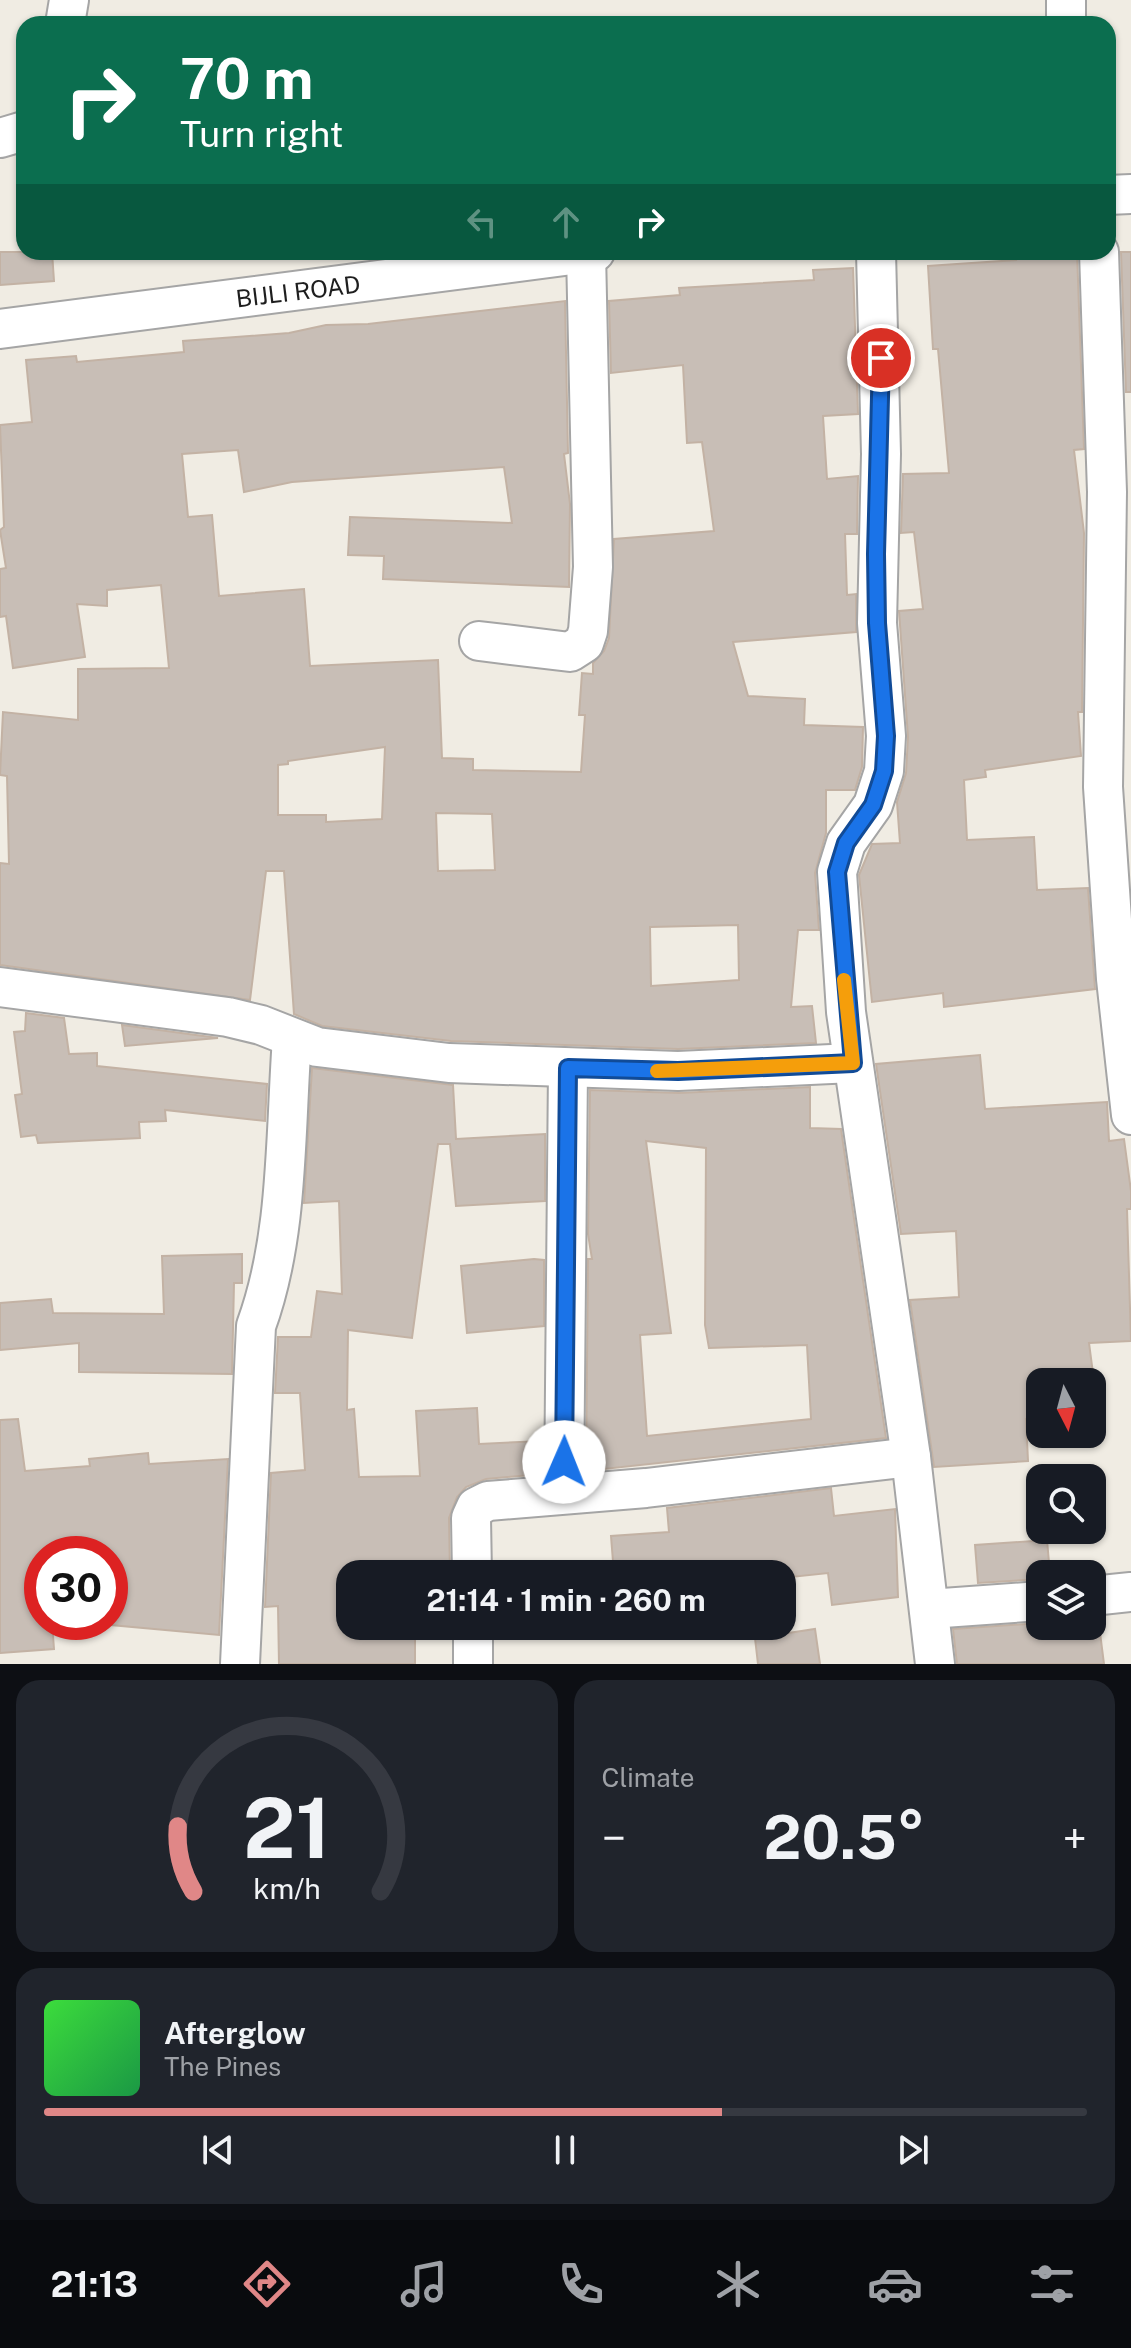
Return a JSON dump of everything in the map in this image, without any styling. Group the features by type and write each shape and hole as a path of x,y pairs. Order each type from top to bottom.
{"street":[{"name":"BIJLI ROAD","path":"0,329 536,260"},
{"path":"479,641 570,652 584,643 588,631 593,567 590,260"},
{"path":"876,260 881,390 877,623 886,736 884,771 873,805 846,843 837,872 853,1063 911,1457 935,1664"},
{"path":"1099,260 1107,492 1103,787 1116,979 1131,1115"},
{"path":"0,987 228,1017 261,1025 317,1047 375,1056 568,1068 678,1071 853,1063"},
{"path":"240,1664 256,1326 270,1289 277,1241 292,1038"},
{"path":"564,1493 568,1068"},
{"path":"472,1560 471,1518 476,1507 488,1501 646,1488 911,1457"},
{"path":"1106,1595 1131,1592"},
{"path":"929,1609 1026,1602"},
{"path":"473,1640 473,1664"}],"building":[{"path":"0,252 16,252 16,260 53,260 54,281 0,285"},
{"path":"1121,252 1131,252 1131,392 1126,392"},
{"path":"1016,260 1077,260 1084,449 1074,450 1084,533 1082,712 1078,712 1081,756 985,770 986,777 964,780 967,840 1034,837 1037,890 1088,888 1095,989 944,1007 943,993 872,1002 859,875 872,844 900,843 897,802 906,773 908,737 899,611 923,609 914,532 901,533 903,474 949,473 938,349 933,349 928,266"},
{"path":"853,268 858,414 823,416 827,479 858,476 857,534 845,534 847,595 856,594 856,632 733,642 748,696 805,699 804,725 863,727 862,767 855,790 826,790 826,833 815,873 819,930 798,930 791,1007 812,1006 816,1043 678,1049 451,1041 322,1026 294,1014 284,871 266,871 250,1000 0,965 0,863 9,864 7,776 0,775 3,712 78,720 78,669 169,668 161,585 107,590 107,606 77,604 85,657 13,668 6,616 0,617 0,569 6,568 0,530 4,527 0,425 32,422 26,360 76,356 77,362 184,352 183,341 289,333 326,325 368,324 565,301 568,453 564,454 570,504 569,587 383,579 384,556 348,555 350,517 512,523 504,467 292,482 244,492 238,450 182,454 188,517 212,515 219,596 304,589 310,666 438,660 442,758 473,759 473,770 581,772 585,715 579,715 582,673 593,674 593,663 604,651 609,638 614,539 714,531 702,442 687,443 683,365 611,373 609,301 680,295 679,288 814,280 813,270","holes":["385,747 382,819 326,822 326,815 278,815 278,765","436,813 492,814 495,870 438,871","738,925 739,980 651,986 650,927"]},
{"path":"26,1013 64,1018 69,1054 97,1053 97,1066 267,1084 265,1121 165,1110 166,1121 139,1122 140,1138 38,1143 36,1135 21,1137 15,1095 22,1094 14,1032 25,1031"},
{"path":"122,1025 218,1038 125,1046"},
{"path":"980,1055 985,1109 1107,1102 1109,1141 1124,1139 1131,1191 1131,1209 1127,1209 1131,1341 1089,1343 1092,1368 1026,1368 1028,1461 934,1467 910,1300 959,1297 956,1231 901,1234 876,1064"},
{"path":"312,1068 453,1085 456,1139 545,1134 545,1201 456,1206 450,1144 438,1144 412,1338 348,1330 347,1410 354,1409 359,1477 420,1476 416,1411 477,1408 479,1444 542,1441 542,1474 486,1479 466,1487 457,1497 449,1518 450,1560 336,1560 336,1640 415,1640 415,1664 279,1664 278,1606 265,1607 271,1473 305,1470 300,1393 275,1393 278,1337 311,1337 317,1291 342,1294 339,1201 304,1203"},
{"path":"810,1087 810,1128 841,1129 886,1438 586,1471 588,1259 592,1259 588,1234 590,1090 679,1093","holes":["646,1141 706,1148 705,1325 709,1348 807,1345 811,1419 647,1436 640,1335 671,1333"]},
{"path":"242,1254 242,1283 234,1283 232,1374 79,1372 79,1343 0,1350 0,1303 51,1299 53,1313 164,1314 162,1256"},
{"path":"544,1260 544,1326 467,1333 461,1266"},
{"path":"18,1419 25,1471 90,1466 89,1459 148,1453 149,1464 228,1459 219,1635 128,1627 128,1536 24,1536 24,1640 53,1640 54,1649 0,1653 0,1420"},
{"path":"831,1488 834,1516 895,1509 898,1597 832,1605 828,1573 796,1576 796,1560 613,1560 611,1536 669,1532 667,1508"},
{"path":"1026,1541 1026,1544 1047,1544 1049,1560 1026,1560 1026,1580 978,1583 975,1545"},
{"path":"1026,1624 1026,1640 1101,1640 1104,1664 957,1664 953,1629"},
{"path":"815,1629 820,1664 758,1664 755,1640 796,1640 796,1632"}],"slow traffic":[{"path":"657,1071 853,1063 844,980"}],"route":[{"path":"564,1462 568,1068 678,1071 853,1063 846,1012 837,872 846,843 873,805 884,771 886,736 877,623 876,554 881,454 881,358"}]}
